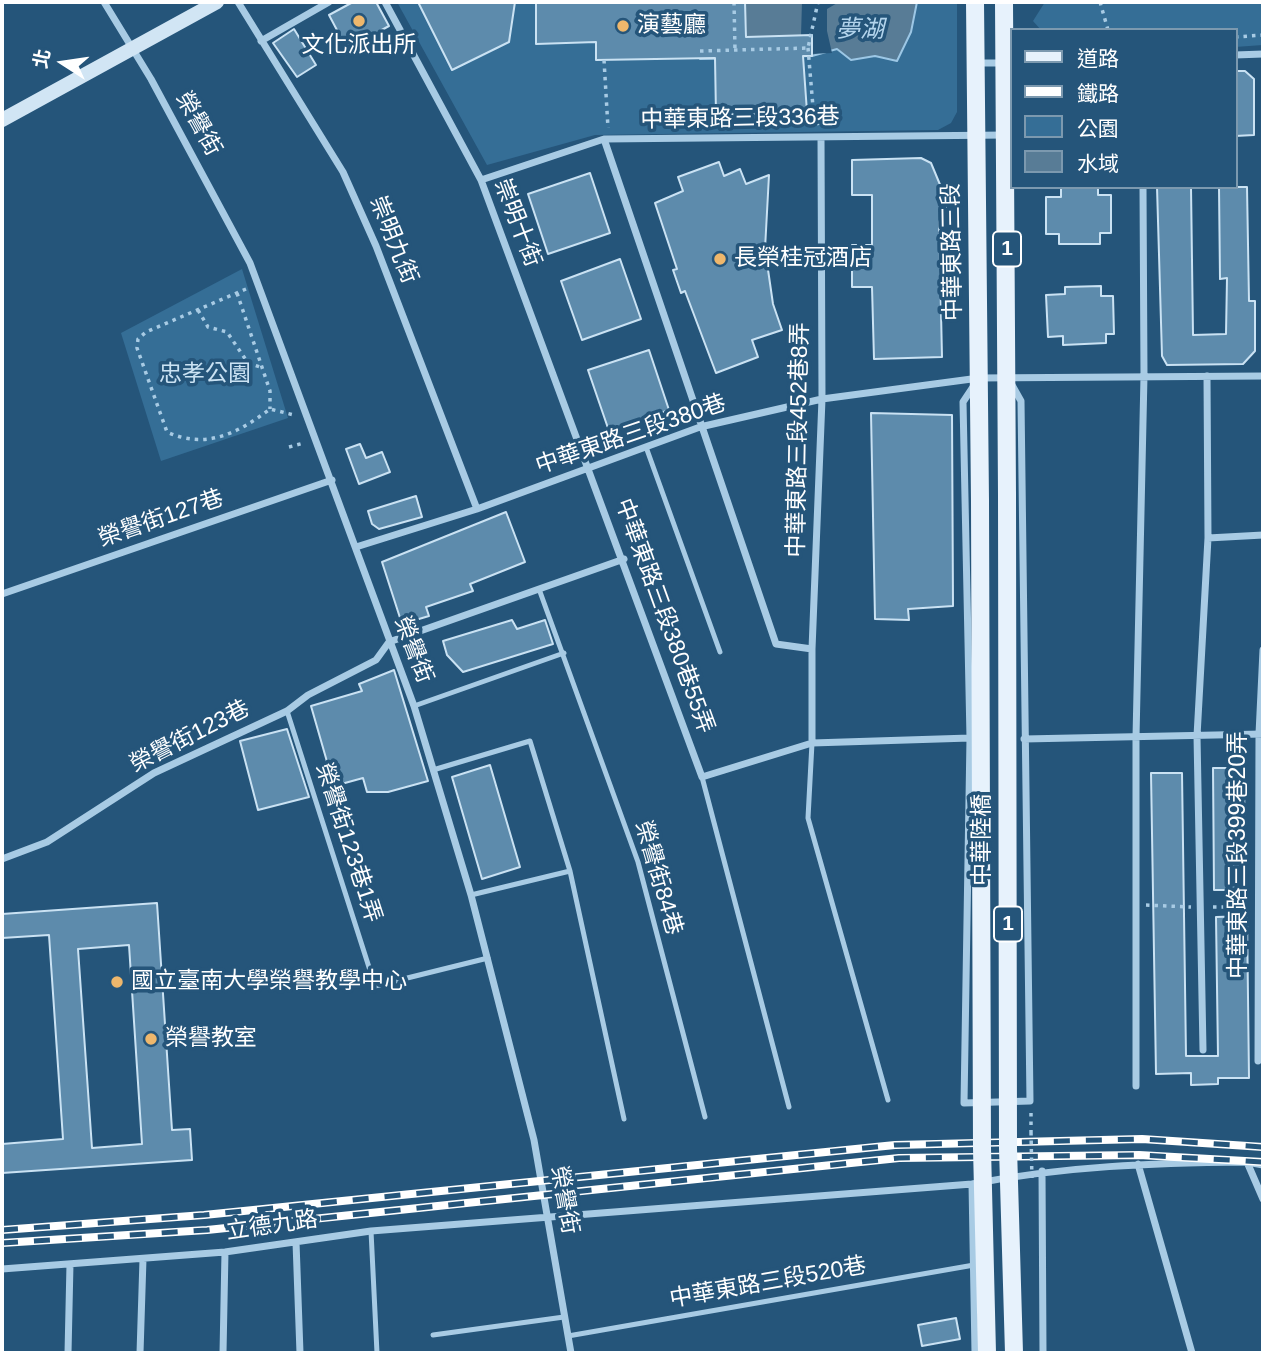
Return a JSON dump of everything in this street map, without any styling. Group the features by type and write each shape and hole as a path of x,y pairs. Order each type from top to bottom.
{"main road":[{"name":"中華東路三段","path":"975,2 980,501"},
{"name":"1","path":"1004,2 1008,63 1008,377"},
{"name":"中華陸橋","path":"1008,377 1008,1148 1014,1353"},
{"name":"中華陸橋","path":"980,501 981,1134 987,1353"}],"street":[{"name":"榮譽街","path":"104,2 134,48 208,181 258,284 332,480 388,642 414,706 471,895 534,1140 570,1353"},
{"path":"2,120 217,2"},
{"name":"崇明九街","path":"239,2 343,172 376,246 477,509"},
{"path":"261,41 329,2"},
{"name":"崇明十街","path":"385,2 481,180 590,468"},
{"path":"1237,55 1263,54"},
{"path":"976,63 1008,63"},
{"name":"中華東路三段336巷","path":"481,180 604,139 1006,135"},
{"name":"中華東路三段452巷8弄","path":"812,743 812,649 822,399 821,137"},
{"path":"604,139 776,644 812,649"},
{"path":"1136,1086 1136,737 1144,376 1143,189"},
{"path":"1203,1050 1197,736 1208,537 1207,376"},
{"name":"中華東路三段380巷","path":"356,547 477,509 700,427 822,399 979,378 1263,376"},
{"path":"979,378 963,402 970,738 964,1103 1031,1101 1021,401 1008,377"},
{"name":"中華東路三段380巷55弄","path":"590,468 702,777"},
{"name":"榮譽街127巷","path":"2,594 332,480"},
{"path":"1208,537 1263,535"},
{"path":"388,642 624,559"},
{"name":"榮譽街123巷","path":"2,859 47,842 154,774 287,711 308,695 376,660 388,642"},
{"name":"中華東路三段399巷20弄","path":"1258,1061 1263,650"},
{"path":"1024,739 1261,734"},
{"path":"702,777 812,743 970,738"},
{"path":"1247,1162 1263,1199"},
{"name":"立德九路","path":"2,1269 225,1252 371,1231 972,1184 1042,1171 1138,1164 1247,1162 1263,1165"},
{"path":"1138,1164 1192,1353"},
{"path":"1042,1171 1042,1353"},
{"path":"972,1184 975,1353"},
{"path":"296,1242 300,1353"},
{"path":"223,1353 225,1252"},
{"path":"140,1353 142,1259"},
{"path":"68,1353 69,1264"}],"lane":[{"path":"646,447 720,652"},
{"name":"榮譽街84巷","path":"539,589 638,862 705,1117"},
{"path":"414,706 564,653"},
{"name":"榮譽街123巷1弄","path":"287,711 375,986 488,958"},
{"path":"433,770 530,741 570,871 624,1119"},
{"path":"812,743 808,818 888,1100"},
{"path":"702,777 789,1107"},
{"path":"471,895 570,871"},
{"path":"371,1231 377,1353"},
{"name":"中華東路三段520巷","path":"568,1336 974,1265"},
{"path":"433,1335 564,1317"}],"path":[{"path":"734,2 735,50"},
{"path":"818,2 808,56 813,107 821,137"},
{"path":"1100,2 1107,28"},
{"path":"1237,37 1263,35"},
{"path":"700,51 808,48"},
{"path":"604,60 608,128"},
{"path":"258,284 146,332 138,339 137,348 167,432 184,440 217,440 250,424 270,409"},
{"path":"237,293 270,391 270,409"},
{"path":"198,310 208,327 227,332 248,363 262,368"},
{"path":"270,409 299,416 306,412"},
{"path":"1031,1101 1032,1182"}],"green space":[{"path":"397,2 957,2 957,112 951,123 938,130 595,135 487,165"},
{"path":"1045,2 1263,2 1263,45 1237,47 1237,28 1039,28 1033,21"},
{"name":"忠孝公園","path":"242,269 288,418 161,461 121,333"}],"water":[{"name":"夢湖","path":"699,2 917,2 911,32 897,61 875,56 851,60 837,49 812,56 700,59"}],"pier":[{"path":"723,2 745,2 747,37 801,36 802,2 839,2 827,9 827,31 832,53 700,59 699,44 723,43"}],"building":[{"name":"文化派出所","path":"353,2 376,2 389,26 347,49 329,15"},
{"path":"418,2 515,2 509,42 452,70"},
{"path":"536,2 745,2 746,37 812,35 812,56 803,56 807,112 716,115 715,58 596,60 596,42 536,44"},
{"path":"294,29 316,65 297,77 273,43"},
{"path":"1237,71 1245,71 1254,79 1254,135 1237,136"},
{"path":"921,158 931,163 946,199 946,207 939,222 942,357 874,359 872,287 852,287 852,245 872,245 872,195 852,195 852,160"},
{"name":"長榮桂冠酒店","path":"719,162 724,176 740,169 746,184 769,175 765,249 773,304 782,330 752,340 758,357 716,373 685,291 681,293 673,270 677,269 655,203 683,191 678,177"},
{"path":"590,173 610,233 548,254 528,194"},
{"path":"1247,187 1249,301 1255,301 1255,351 1243,364 1167,365 1162,356 1157,189 1191,189 1193,335 1226,334 1227,278 1220,279 1219,189"},
{"path":"1061,189 1098,189 1098,195 1111,195 1111,233 1100,233 1100,244 1059,244 1059,234 1046,234 1046,197 1061,197"},
{"path":"620,259 641,319 582,340 561,281"},
{"path":"1101,286 1101,296 1113,296 1114,334 1106,334 1106,343 1063,345 1063,336 1048,337 1046,295 1065,294 1065,287"},
{"path":"649,350 669,410 609,431 588,370"},
{"path":"871,413 952,415 953,606 908,609 909,620 875,619"},
{"path":"360,444 366,458 382,452 390,472 359,484 346,449"},
{"path":"416,496 422,517 379,529 372,524 368,511"},
{"path":"506,512 525,562 470,584 473,591 426,607 429,616 402,624 382,562"},
{"path":"512,620 517,629 545,620 553,644 463,672 447,655 443,641"},
{"path":"394,670 428,781 388,792 367,792 363,778 334,786 311,706 362,691 359,684"},
{"path":"287,729 309,797 258,810 240,741"},
{"path":"490,765 520,867 482,879 452,777"},
{"path":"1213,768 1244,768 1245,890 1214,890"},
{"path":"1151,773 1182,773 1186,1056 1218,1056 1216,917 1247,916 1249,1078 1218,1078 1218,1084 1191,1085 1191,1073 1156,1074"},
{"name":"榮譽教室","path":"157,903 172,1130 190,1129 192,1160 2,1173 2,1144 63,1139 49,935 2,938 2,914","holes":["129,945 142,1144 92,1148 78,949"]},
{"path":"956,1318 960,1339 922,1346 918,1325"}],"railway":[{"path":"2,1230 204,1215 895,1145 1142,1139 1263,1147"},
{"path":"2,1243 207,1230 899,1158 1139,1155 1263,1162"}],"place":[{"name":"文化派出所","path":"359,21"},
{"name":"演藝廳","path":"623,26"},
{"name":"長榮桂冠酒店","path":"720,259"},
{"name":"國立臺南大學榮譽教學中心","path":"117,982"},
{"name":"榮譽教室","path":"151,1039"}]}
